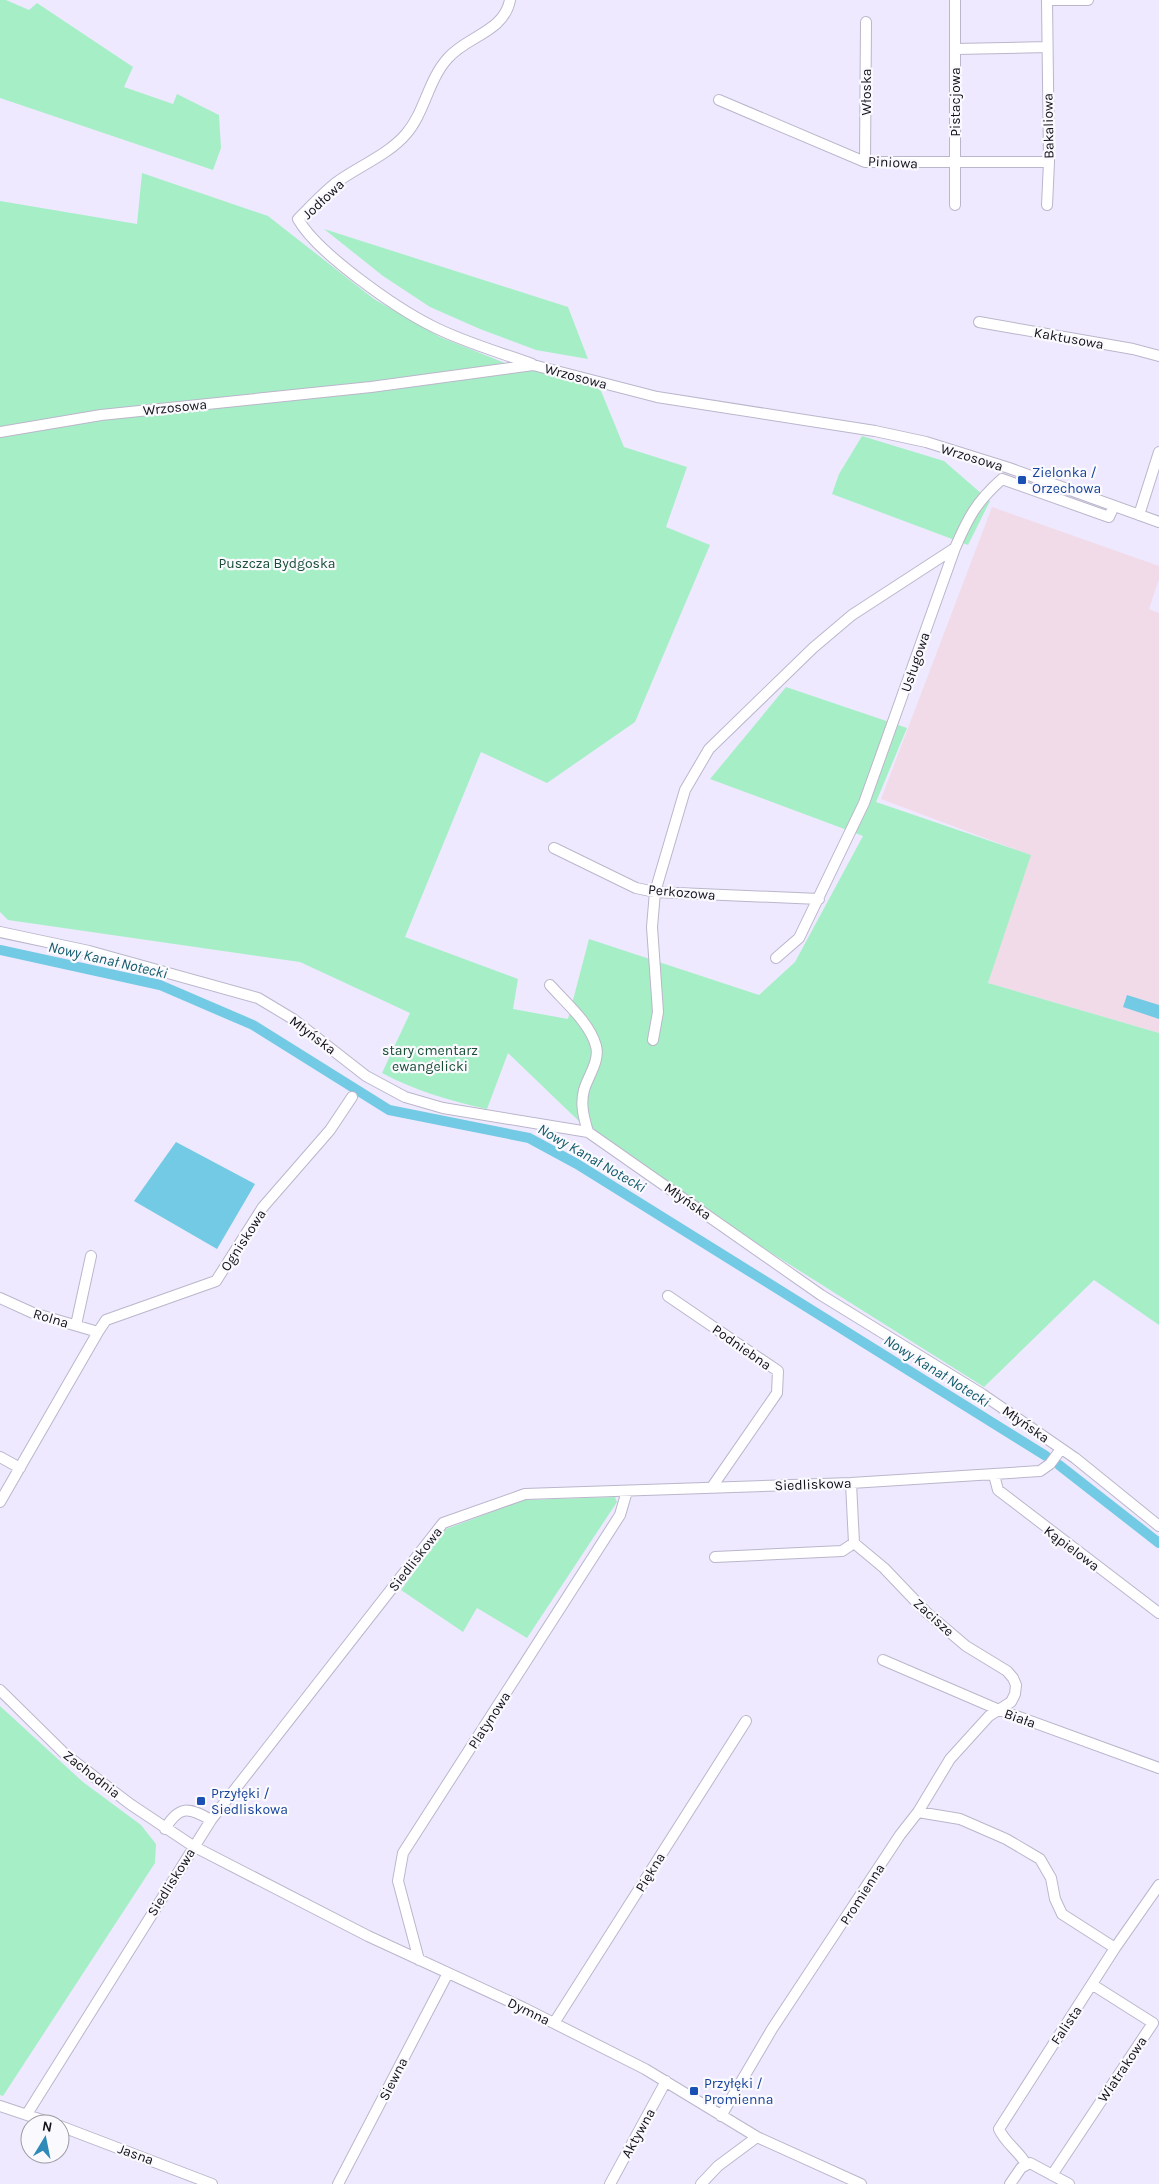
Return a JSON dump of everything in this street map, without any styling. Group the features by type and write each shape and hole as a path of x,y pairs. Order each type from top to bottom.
{"street":[{"name":"Jodłowa","path":"510,0 502,18 489,30 449,56 430,84 406,135 338,182 298,219 306,232 360,279 431,326 533,364"},
{"name":"Pistacjowa","path":"955,0 955,205"},
{"name":"Bakaliowa","path":"1047,205 1049,162 1047,0 1088,0"},
{"name":"Włoska","path":"865,162 866,22"},
{"path":"956,49 1047,47"},
{"name":"Piniowa","path":"719,100 865,162 955,164 1049,162"},
{"name":"Kaktusowa","path":"979,322 1133,349 1159,356"},
{"name":"Wrzosowa","path":"0,432 101,415 371,387 533,364 657,398 875,431 926,442 1009,468 1159,522"},
{"path":"1139,515 1159,452"},
{"name":"Usługowa","path":"776,958 798,938 819,899 864,803 955,548 968,518 981,498 1002,479 1109,517 1114,506"},
{"path":"653,1040 658,1012 652,927 655,892 685,790 709,749 813,648 852,615 955,548"},
{"name":"Perkozowa","path":"554,848 636,888 655,892 819,899"},
{"name":"Młyńska","path":"0,932 89,951 258,998 293,1019 366,1076 404,1097 452,1110 588,1132 821,1295 982,1394 1061,1449 1159,1526"},
{"path":"550,985 589,1030 597,1048 596,1058 584,1092 582,1111 588,1132"},
{"name":"Ogniskowa","path":"97,1335 106,1320 216,1280 263,1207 330,1130 352,1097"},
{"path":"76,1325 91,1256"},
{"name":"Podniebna","path":"668,1296 778,1371 777,1393 712,1487"},
{"name":"Rolna","path":"0,1298 33,1314 76,1325 97,1335"},
{"path":"0,1502 97,1335"},
{"name":"Siedliskowa","path":"28,2114 193,1846 211,1820 443,1523 525,1494 851,1483 1040,1471 1050,1464 1061,1449"},
{"path":"0,1457 20,1468"},
{"name":"Kąpielowa","path":"994,1475 998,1490 1159,1613"},
{"path":"715,1557 842,1552 854,1543 851,1483"},
{"name":"Platynowa","path":"419,1960 398,1882 403,1853 620,1515 627,1492"},
{"name":"Zacisze","path":"854,1543 884,1568 926,1612 966,1646 1007,1671 1016,1685"},
{"name":"Biała","path":"883,1660 998,1710 1159,1768"},
{"name":"Promienna","path":"721,2116 772,2029 869,1886 900,1835 918,1812 950,1759 998,1710 1011,1702 1015,1694 1016,1685"},
{"name":"Zachodnia","path":"0,1690 66,1755 165,1828 193,1846"},
{"name":"Piękna","path":"554,2023 746,1721"},
{"path":"165,1828 173,1816 184,1810 196,1811 211,1820"},
{"path":"918,1812 960,1819 1006,1839 1040,1860 1051,1878 1055,1899 1062,1914 1115,1948"},
{"name":"Dymna","path":"193,1846 368,1936 554,2023 666,2082 757,2137 861,2184"},
{"name":"Falista","path":"1026,2164 1020,2154 1003,2138 999,2129 1115,1948 1159,1885"},
{"name":"Siewna","path":"338,2184 448,1973"},
{"name":"Wiatrakowa","path":"1052,2175 1153,2023 1093,1985"},
{"name":"Aktywna","path":"610,2184 666,2082"},
{"path":"0,2106 28,2114"},
{"name":"Jasna","path":"70,2130 212,2184"},
{"path":"700,2184 718,2166 757,2137"},
{"path":"1010,2184 1026,2164 1036,2164 1069,2184"}],"shaded area":[{"path":"992,507 1159,566 1159,579 1149,609 1159,613 1159,1033 988,983 1030,855 881,799"}],"green space":[{"path":"0,0 6,0 29,10 37,3 133,67 124,87 173,104 177,94 219,115 221,148 213,170 0,98"},
{"name":"Puszcza Bydgoska","path":"142,173 268,216 374,299 440,337 505,363 599,386 624,447 687,467 666,527 710,545 635,722 547,783 481,752 405,937 518,979 513,1009 568,1019 589,939 759,995 795,962 863,836 710,779 786,687 907,728 876,802 1031,855 988,983 1159,1033 1159,1325 1094,1280 984,1387 611,1152 508,1053 487,1109 460,1103 420,1090 382,1073 410,1013 300,962 8,920 0,912 0,201 137,224"},
{"path":"324,229 568,307 588,359 536,350 480,329 430,307 383,276"},
{"path":"862,436 944,461 990,501 968,545 832,494 839,474"},
{"path":"615,1497 617,1502 527,1638 477,1608 463,1632 401,1590 446,1529 524,1500"},
{"path":"0,1706 83,1782 141,1825 156,1844 155,1863 3,2096 0,2095"}],"water":[{"path":"1127,995 1159,1005 1159,1019 1123,1007"},
{"path":"176,1142 255,1184 217,1249 134,1201"}],"waterway":[{"name":"Nowy Kanał Notecki","path":"0,950 160,985 253,1025 389,1110 529,1138 577,1164 1046,1456"},
{"name":"Nowy Kanał Notecki","path":"1059,1465 1159,1543"}],"place":[{"name":"Zielonka / Orzechowa","path":"1022,480"},
{"name":"Przyłęki / Siedliskowa","path":"201,1801"},
{"name":"Przyłęki / Promienna","path":"694,2091"}],"park label":[{"name":"stary cmentarz ewangelicki","path":"430,1058"}]}
